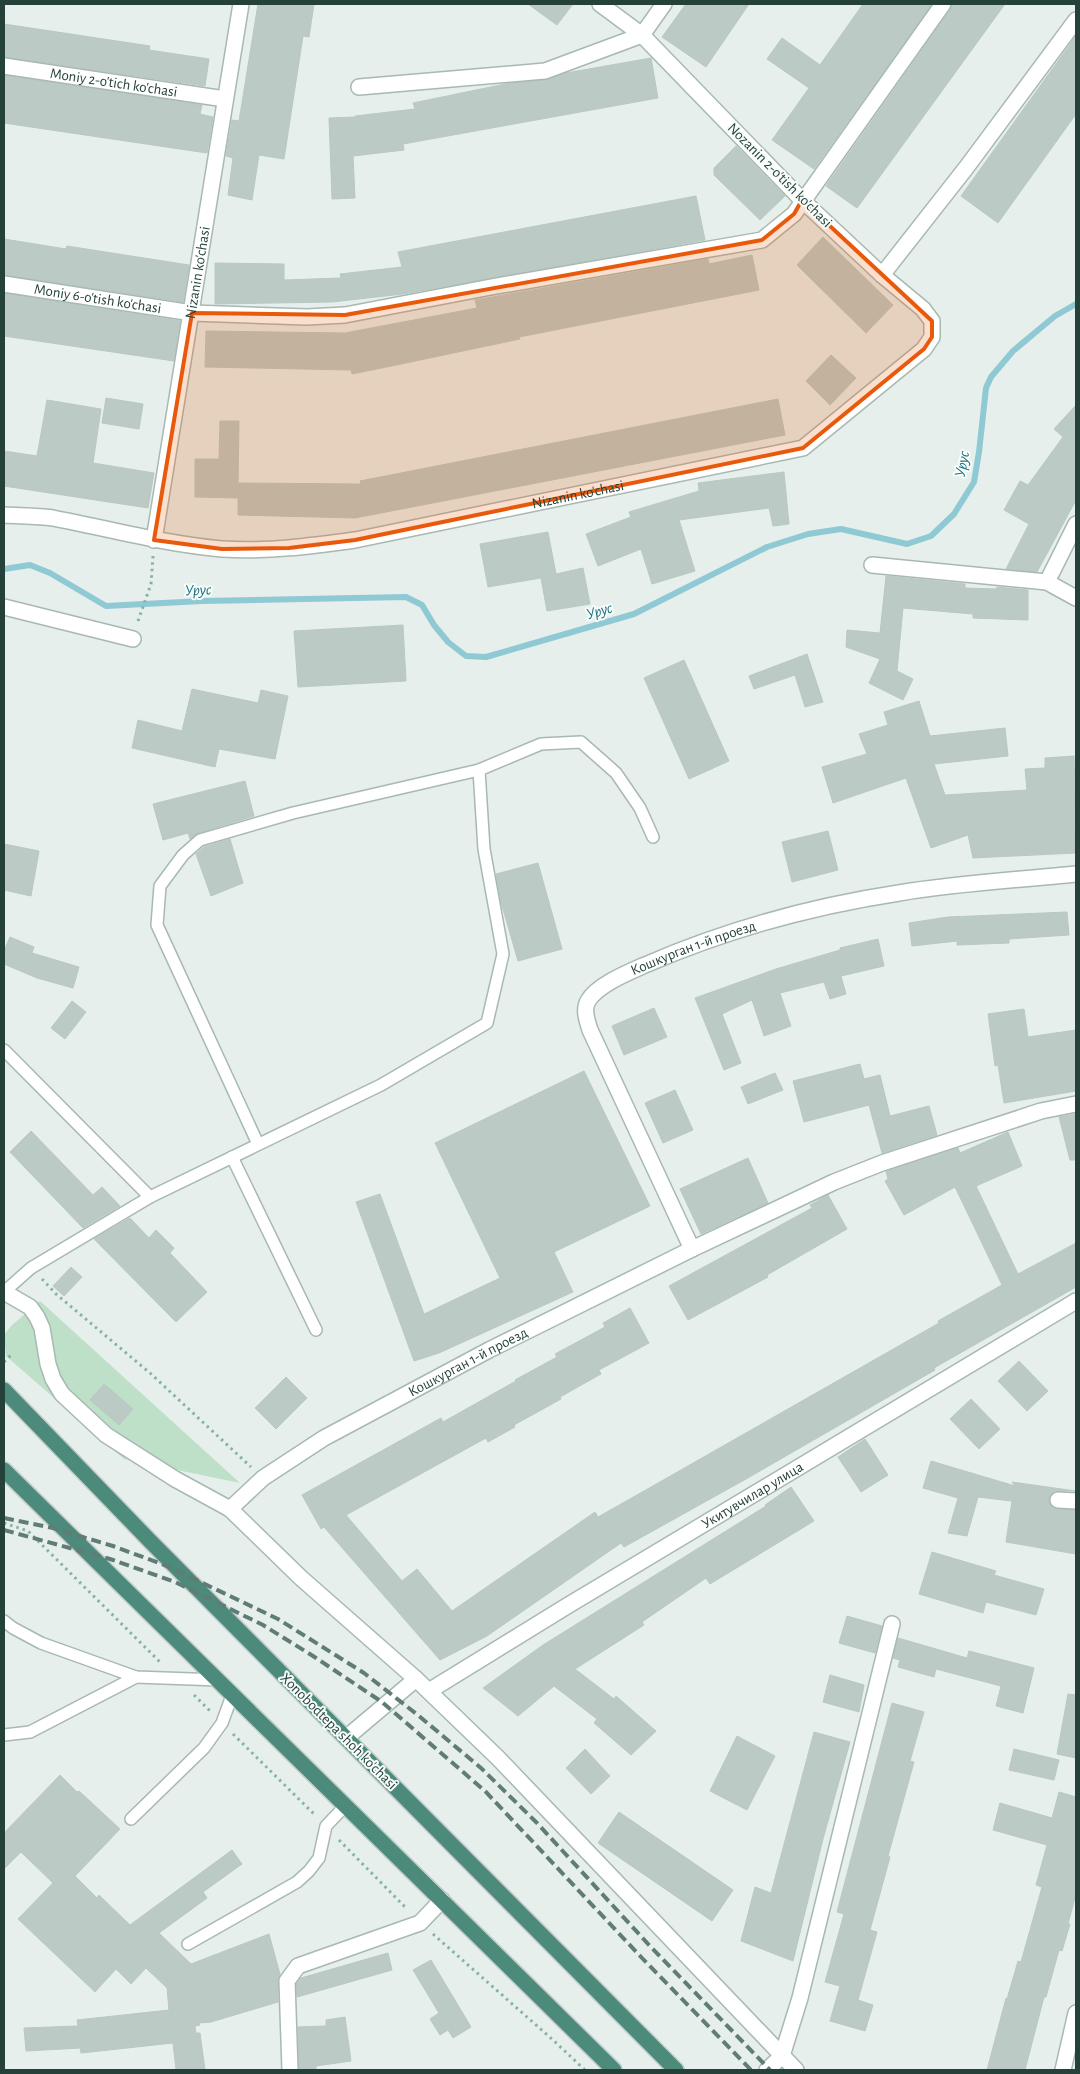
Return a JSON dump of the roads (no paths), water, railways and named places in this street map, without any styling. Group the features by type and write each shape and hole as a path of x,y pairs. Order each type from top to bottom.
{"highway":[{"name":"Xonobodtepa shoh ko'chasi","path":"4,1390 676,2070"},
{"path":"4,1470 614,2070"}],"street":[{"name":"Nizanin ko'chasi","path":"154,540 241,4"},
{"name":"Nozanin 2-o'tish ko'chasi","path":"600,4 642,35 802,200 923,309"},
{"path":"358,87 545,71 642,35 664,4"},
{"name":"Moniy 6-o'tish ko'chasi","path":"4,284 192,314 307,317 345,314 418,302 491,286 762,240 794,214 802,200 942,4"},
{"path":"882,274 966,168 1076,20"},
{"name":"Moniy 2-o'tich ko'chasi","path":"4,66 225,99"},
{"name":"Nizanin ko'chasi","path":"4,515 51,518 154,540 222,549 256,550 355,540 803,448 924,349 932,337 932,321 923,309"},
{"path":"1047,582 1076,524"},
{"path":"872,564 1047,582 1076,598"},
{"path":"4,607 133,639"},
{"name":"Кошкурган 1-й проезд","path":"692,1249 590,1030 586,1008 592,996 609,983 660,958 764,923 810,910 901,892 1076,874"},
{"name":"Кошкурган 1-й проезд","path":"230,1508 258,1482 292,1457 388,1403 489,1350 692,1249 834,1182 882,1163 1041,1111 1076,1104"},
{"path":"4,1292 30,1308 37,1317 42,1328 48,1364 53,1379 68,1400 106,1435 175,1479 230,1508 301,1578 416,1679 498,1758 796,2070"},
{"name":"Укитувчилар улица","path":"429,1691 1076,1301"},
{"path":"1058,1500 1076,1500"},
{"path":"767,2070 782,2056 800,1998 892,1624"},
{"path":"346,1738 416,1679"},
{"path":"290,2070 287,1981 291,1973 298,1966 420,1923 442,1900"},
{"path":"1063,2070 1073,2040 1076,2012"}],"lane":[{"path":"258,1144 157,926 160,886 183,854 200,840 293,813 479,770 541,744 581,742 616,773 640,808 654,837"},
{"path":"4,1292 31,1268 150,1196 381,1085 487,1022 502,954 484,849 479,770"},
{"path":"4,1050 150,1196"},
{"path":"232,1157 316,1330"},
{"path":"4,1621 41,1643 136,1677 219,1680"},
{"path":"4,1735 30,1732 136,1677"},
{"path":"131,1819 204,1748 222,1723 233,1694"},
{"path":"188,1944 297,1882 310,1871 319,1858 326,1826 346,1805"}],"waterway":[{"name":"Урус","path":"4,569 30,565 50,573 106,606 202,601 406,597 422,605 434,625 448,642 466,656 486,657 634,614 767,547 808,534 841,529 907,544 931,536 954,514 974,482 986,388 991,377 1013,351 1055,316 1076,304"}],"railway":[{"path":"4,1518 53,1528 113,1546 167,1566 278,1619 364,1673 481,1768 537,1823 649,1945 770,2070"},
{"path":"4,1530 110,1559 175,1582 263,1625 382,1702 485,1791 642,1958 751,2070"}]}
